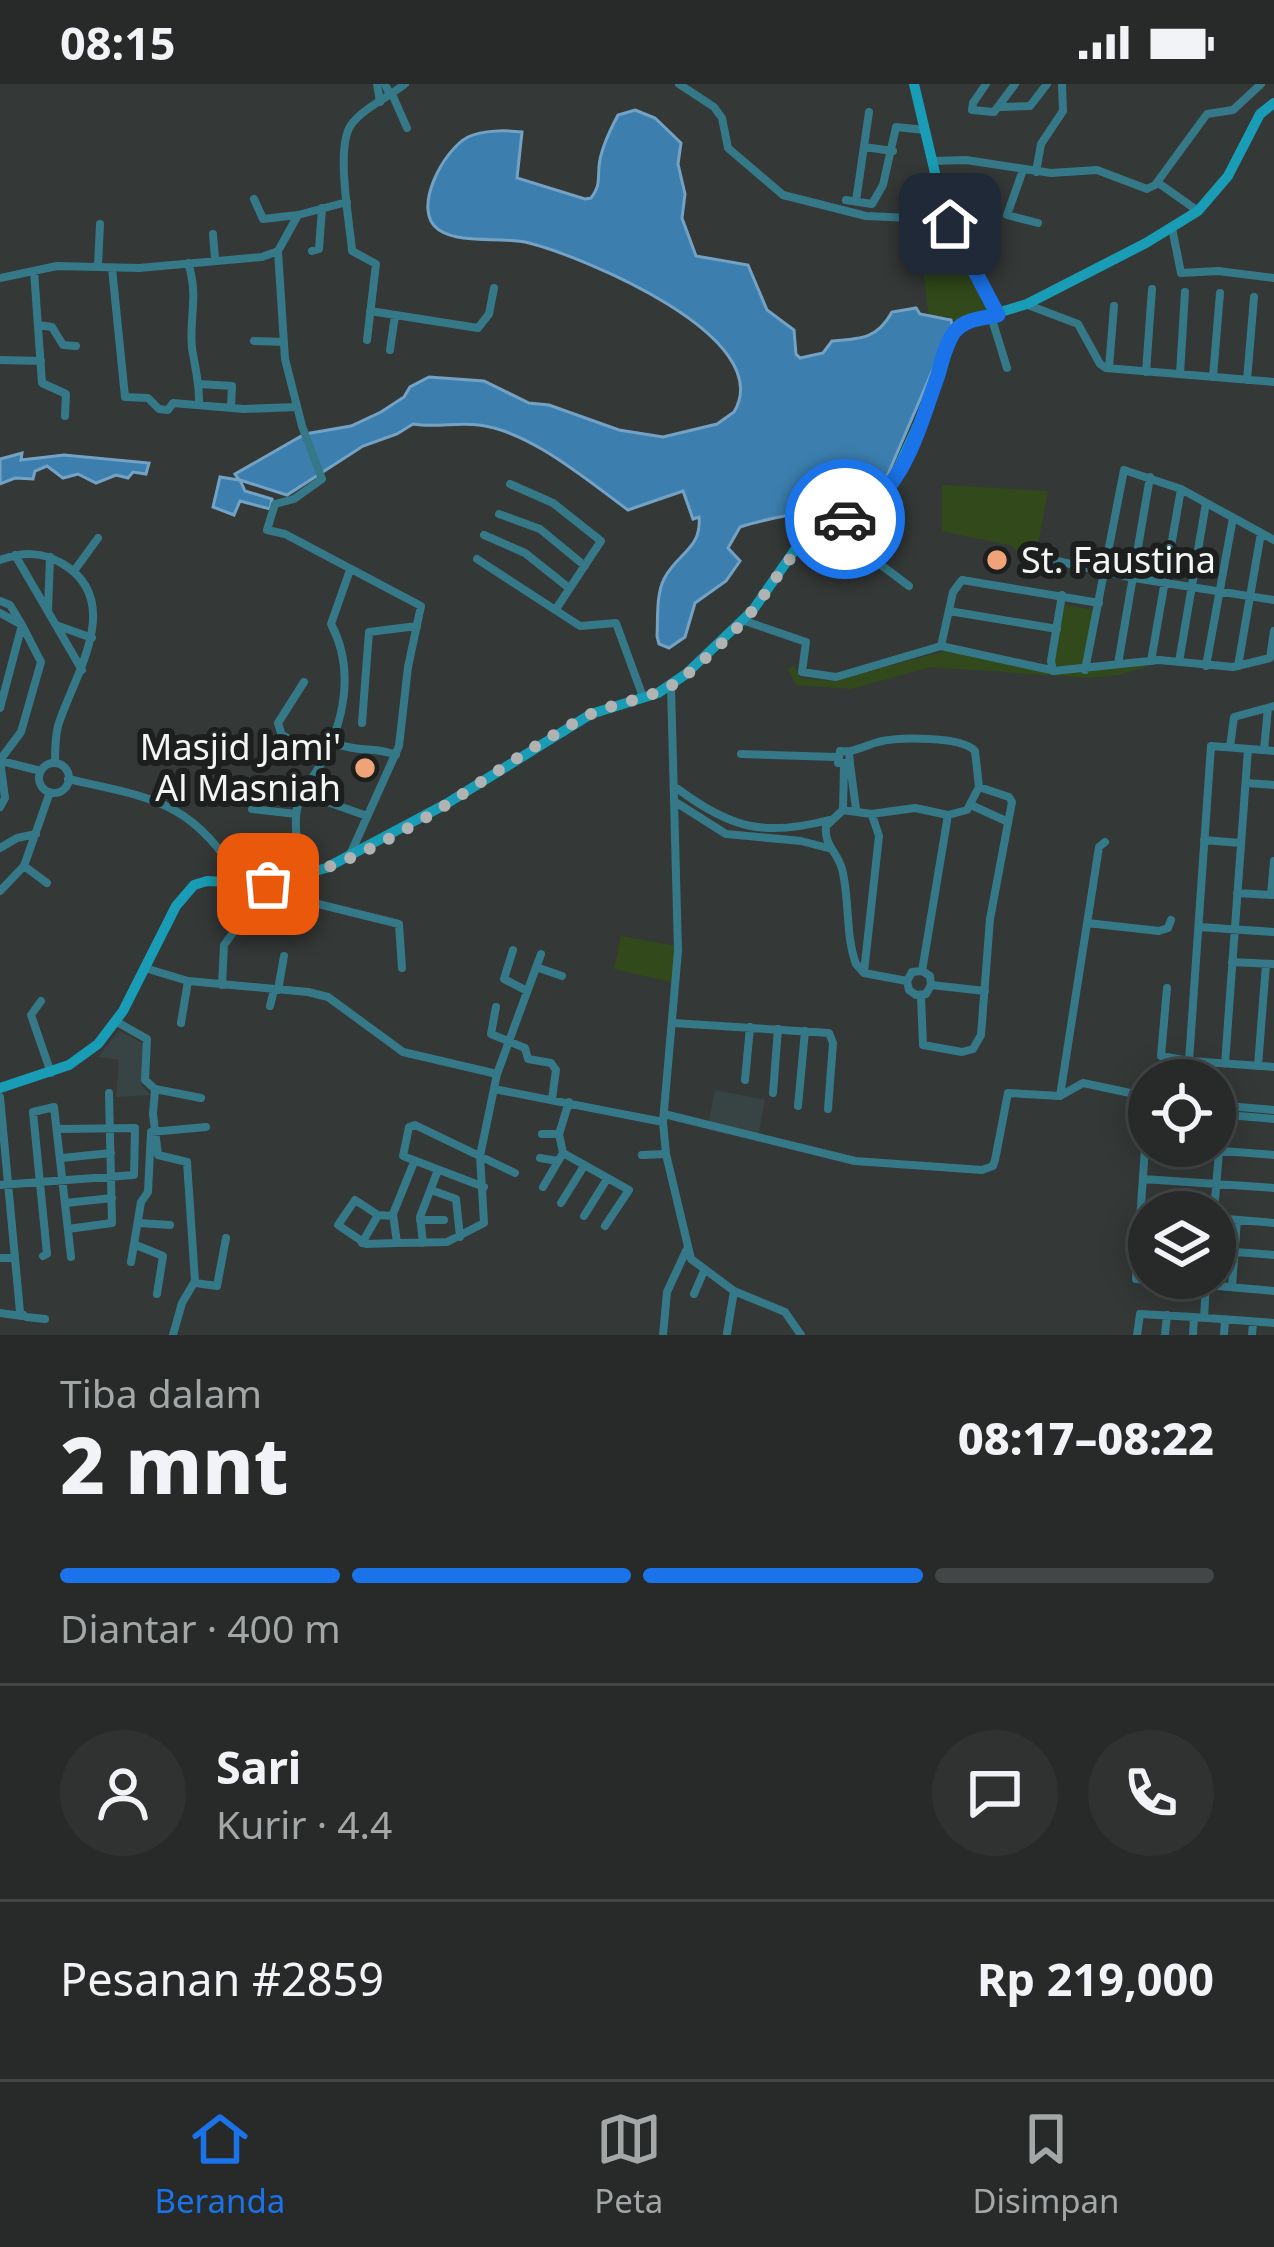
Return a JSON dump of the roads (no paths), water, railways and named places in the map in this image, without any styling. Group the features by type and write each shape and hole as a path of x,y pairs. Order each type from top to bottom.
{"main road":[{"path":"914,84 944,212 994,315"},
{"path":"0,1092 88,1054 117,1022 189,889 207,881 282,882 349,858 578,721 671,686 742,620 799,544 874,506 886,492 955,331 967,322 1027,304 1198,211 1228,176 1260,114 1274,103"}],"street":[{"path":"381,84 407,128"},
{"path":"380,103 381,84"},
{"path":"368,340 376,264 352,251 344,164 348,130 406,84"},
{"path":"679,84 713,106 722,118 728,148 783,195 842,212 904,219 944,212"},
{"path":"986,84 973,110 994,112 1015,84"},
{"path":"999,106 1030,106 1049,84 1062,88 1063,111 1041,144 1036,172"},
{"path":"932,161 966,160 1036,172 1097,170 1142,188 1157,182 1207,114 1233,110 1262,84"},
{"path":"869,112 851,201 872,204 883,185 896,127 926,130"},
{"path":"864,148 893,151"},
{"path":"1023,170 1007,215 1038,223"},
{"path":"1157,182 1198,211"},
{"path":"254,199 263,219 347,202"},
{"path":"312,251 323,241 322,208"},
{"path":"298,214 278,251 284,342 297,407 321,482 274,504 266,528 420,604 396,755 349,858"},
{"path":"904,219 910,252"},
{"path":"98,266 100,224"},
{"path":"1172,228 1181,273 1218,271 1274,278"},
{"path":"213,234 215,259"},
{"path":"0,278 57,266 188,263 262,257 278,251"},
{"path":"188,263 196,289 192,349 199,405"},
{"path":"112,268 125,398 148,398 161,410 173,403 297,407"},
{"path":"34,271 44,386 68,397 64,416"},
{"path":"370,311 474,328 484,324 494,288"},
{"path":"1146,372 1152,289"},
{"path":"1180,374 1185,292"},
{"path":"1213,377 1220,293"},
{"path":"1247,380 1254,297"},
{"path":"481,300 492,304"},
{"path":"1027,304 1073,320 1100,364 1109,368 1274,382"},
{"path":"1109,368 1114,306"},
{"path":"391,350 395,315"},
{"path":"994,315 1006,368"},
{"path":"39,325 52,327 63,345 76,346"},
{"path":"254,341 284,342"},
{"path":"0,360 41,362"},
{"path":"200,384 232,386 231,408"},
{"path":"1085,670 1122,472 1181,488 1274,540"},
{"path":"1118,664 1150,476"},
{"path":"510,484 553,503 600,540 556,610"},
{"path":"1150,661 1181,488"},
{"path":"1179,662 1206,503"},
{"path":"499,514 540,529 585,566"},
{"path":"1206,667 1233,518"},
{"path":"829,525 909,586"},
{"path":"1238,666 1261,533"},
{"path":"484,535 525,553 569,588"},
{"path":"74,572 98,538"},
{"path":"15,555 82,670"},
{"path":"0,560 15,555 50,557 74,572 89,600 92,638 58,727 55,763"},
{"path":"48,613 50,557"},
{"path":"477,559 584,628 616,623 643,698"},
{"path":"1048,559 1274,600"},
{"path":"303,875 296,814 330,742 345,696 341,640 331,624 350,569"},
{"path":"940,646 953,592 968,578 1099,603"},
{"path":"1051,670 1062,596"},
{"path":"0,601 10,605 41,662 21,732 0,760 4,798 0,807"},
{"path":"949,611 1057,629"},
{"path":"1,616 22,626"},
{"path":"742,620 806,642 802,672 836,677 940,646 1051,670 1150,661 1238,666 1270,658 1274,631"},
{"path":"56,625 92,638"},
{"path":"0,708 22,626"},
{"path":"362,723 369,632 417,626"},
{"path":"304,682 278,723 286,738 379,748 396,755"},
{"path":"671,686 678,951 664,1118 666,1154 680,1199 687,1250 704,1271 734,1291 785,1312 801,1335"},
{"path":"345,696 362,702"},
{"path":"1189,1059 1211,746 1269,750 1271,707 1234,717 1230,747"},
{"path":"676,788 721,819 739,825 790,827 856,809 871,814 916,808 948,815 971,806 980,788 975,751 963,742 894,740 847,760 742,754"},
{"path":"1225,1059 1248,748"},
{"path":"0,760 41,771 55,763"},
{"path":"847,760 856,809"},
{"path":"843,810 847,760"},
{"path":"55,763 63,766 68,779"},
{"path":"41,771 40,784 50,792 60,791 68,779"},
{"path":"68,779 142,797 181,813 218,844 249,885 243,919 224,945 222,985"},
{"path":"1246,783 1274,785"},
{"path":"279,784 367,816"},
{"path":"932,985 921,996 923,1045 962,1052 974,1049 979,1041 990,920 1011,799 980,788"},
{"path":"0,891 24,866 50,792"},
{"path":"676,803 726,834 829,849"},
{"path":"971,806 1006,821"},
{"path":"252,808 296,814"},
{"path":"864,973 879,836 871,814"},
{"path":"922,970 948,815"},
{"path":"829,820 825,837 841,867 853,955 864,973 907,981"},
{"path":"0,848 36,834"},
{"path":"1204,840 1240,843"},
{"path":"1060,1096 1099,847 1105,842"},
{"path":"1237,893 1273,895 1274,861"},
{"path":"24,866 47,883"},
{"path":"282,882 290,897 399,924 402,968"},
{"path":"1087,923 1160,931 1171,920"},
{"path":"1198,927 1274,932"},
{"path":"513,950 504,979 527,991"},
{"path":"393,1216 378,1215 355,1200 338,1220 338,1227 362,1243 423,1244 460,1237 484,1223 480,1156 497,1074 541,954"},
{"path":"270,1006 284,956"},
{"path":"1232,962 1270,964 1258,1066"},
{"path":"536,967 562,976"},
{"path":"145,968 188,981 328,997 403,1052 497,1074"},
{"path":"921,996 908,990 912,972 922,970 932,985"},
{"path":"181,1023 188,981"},
{"path":"932,985 985,991"},
{"path":"1167,988 1161,1056 1178,1059"},
{"path":"41,1001 31,1015 51,1073"},
{"path":"496,1007 489,1032 525,1048 528,1058 551,1063 556,1070 552,1100"},
{"path":"117,1022 147,1039 145,1080 155,1089 201,1098"},
{"path":"673,1022 829,1033 833,1038 828,1109"},
{"path":"745,1080 749,1027"},
{"path":"773,1094 778,1029"},
{"path":"799,1106 805,1031"},
{"path":"1236,1065 1274,1067"},
{"path":"494,1089 664,1118 855,1161 982,1170 995,1160 1005,1096 1060,1096 1083,1083 1128,1093"},
{"path":"155,1089 158,1155 187,1162 195,1283 182,1303 173,1335"},
{"path":"0,1092 4,1185 22,1316"},
{"path":"68,1229 112,1224 110,1093"},
{"path":"543,1187 561,1157 559,1135 569,1102"},
{"path":"43,1256 33,1110 56,1107 71,1257"},
{"path":"1236,1111 1274,1114"},
{"path":"484,1187 401,1153 412,1125 514,1173"},
{"path":"4,1185 134,1174 136,1130 110,1126 59,1129"},
{"path":"130,1262 150,1181 149,1136 157,1128 206,1127"},
{"path":"542,1134 559,1135"},
{"path":"1236,1152 1274,1155"},
{"path":"62,1158 111,1153"},
{"path":"642,1155 666,1154"},
{"path":"540,1158 561,1157 628,1190 605,1226"},
{"path":"397,1243 393,1216 414,1162"},
{"path":"561,1203 584,1166"},
{"path":"1144,1167 1144,1191"},
{"path":"1216,1191 1218,1167"},
{"path":"423,1244 419,1220 438,1170"},
{"path":"584,1216 607,1179"},
{"path":"1143,1179 1274,1188"},
{"path":"431,1190 456,1199 460,1237"},
{"path":"66,1203 112,1198"},
{"path":"362,1243 378,1215"},
{"path":"419,1220 444,1220"},
{"path":"1236,1231 1237,1220 1274,1223"},
{"path":"139,1222 170,1225"},
{"path":"195,1283 218,1284 226,1238"},
{"path":"136,1244 163,1256 157,1294"},
{"path":"662,1335 665,1300 687,1250"},
{"path":"1236,1252 1274,1255"},
{"path":"0,1258 14,1258"},
{"path":"694,1294 704,1271"},
{"path":"1236,1286 1274,1291"},
{"path":"727,1333 734,1291"},
{"path":"1193,1335 1203,1299"},
{"path":"0,1313 45,1319"},
{"path":"1136,1335 1138,1314 1274,1323"},
{"path":"1165,1335 1167,1315"},
{"path":"1224,1335 1225,1320"},
{"path":"1252,1335 1253,1322"}],"water":[{"path":"635,110 655,118 681,143 682,218 696,256 748,265 767,310 794,330 800,358 823,353 832,341 874,333 892,312 916,308 920,314 951,320 885,481 833,505 740,527 728,548 740,561 726,581 695,603 685,637 669,648 659,644 657,636 660,592 669,570 693,544 699,528 699,517 693,519 683,491 628,510 558,459 498,429 413,424 363,446 287,495 240,480 245,491 272,499 270,509 240,501 234,515 213,507 220,477 239,480 235,474 305,434 351,426 381,412 429,377 484,381 529,403 549,405 619,430 663,437 717,424 734,412 740,384 728,356 703,329 668,304 555,251 518,241 448,235 431,221 429,195 449,154 468,137 487,132 522,132 517,178 591,198 601,154 618,115"},
{"path":"22,453 21,460 64,455 149,463 146,474 116,475 96,483 78,474 63,478 47,466 35,471 33,479 15,478 0,484 0,459"}],"place":[{"name":"St. Faustina","path":"997,560"},
{"name":"Masjid Jami' Al Masniah","path":"365,768"}]}
